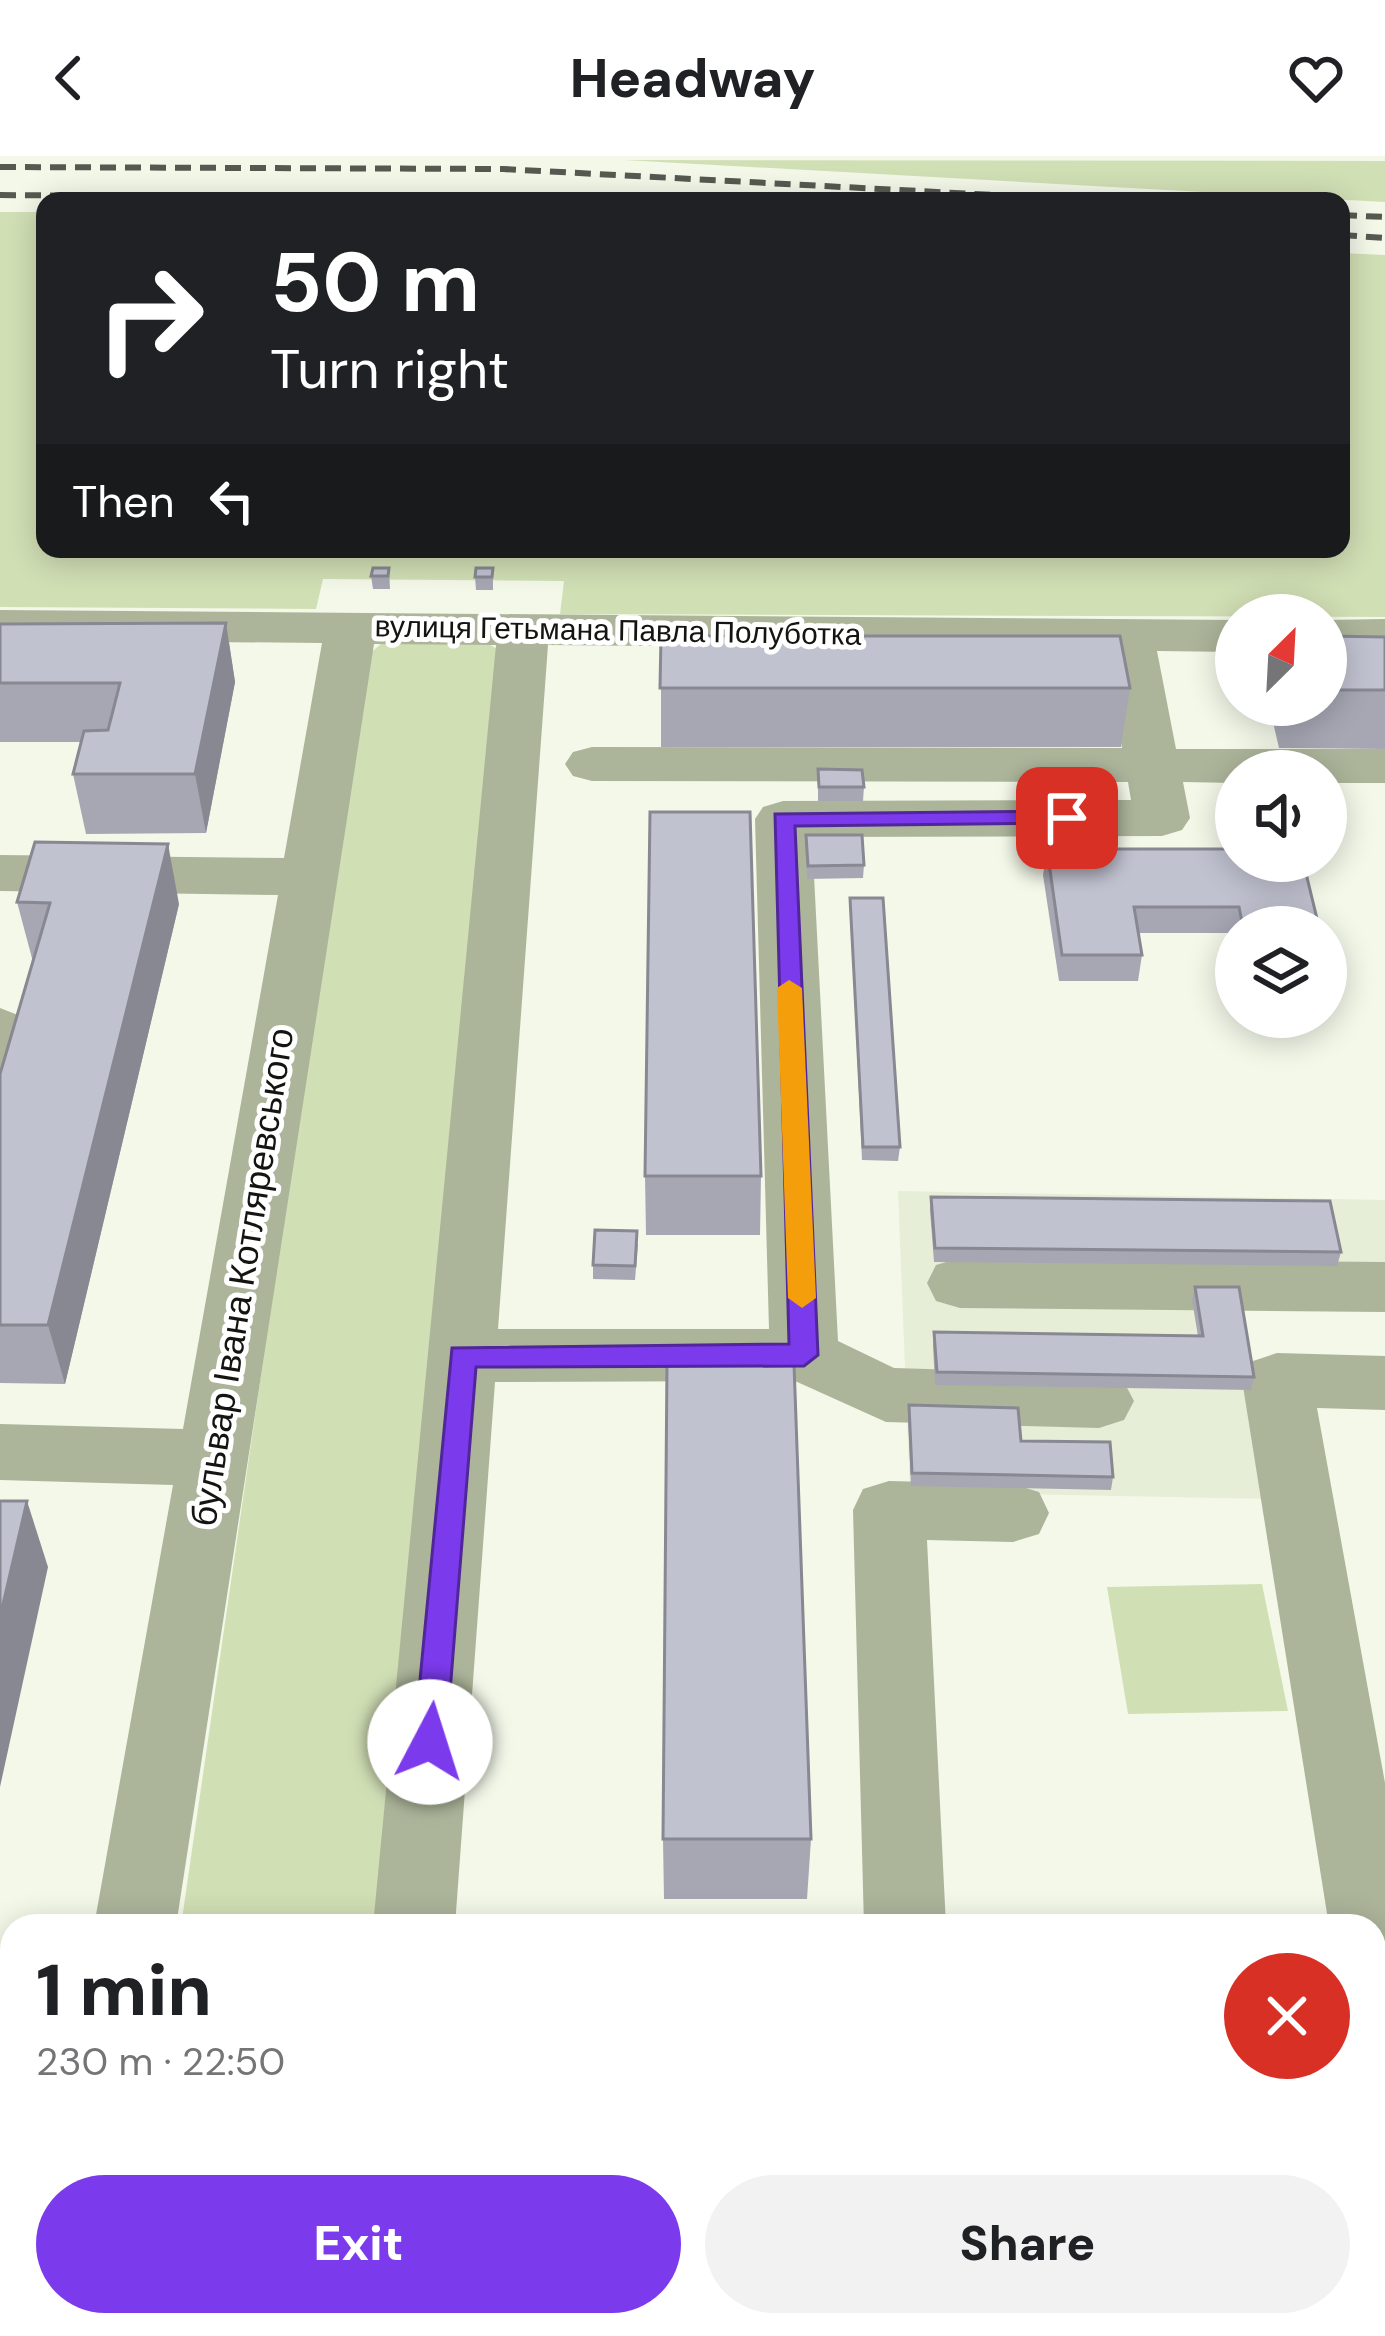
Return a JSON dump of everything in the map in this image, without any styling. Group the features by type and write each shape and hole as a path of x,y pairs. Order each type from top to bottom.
{"street":[{"name":"вулиця Гетьмана Павла Полуботка","path":"0,625 524,626 1215,636"},
{"path":"415,1914 524,626"},
{"name":"бульвар Івана Котляревського","path":"137,1914 351,628"},
{"path":"1347,635 1385,635"},
{"path":"1128,637 1161,814"},
{"path":"592,764 1161,814"},
{"path":"804,1355 783,819 1161,814 1385,766"},
{"path":"0,873 309,877"},
{"path":"0,1029 19,1040 0,1116"},
{"path":"960,1283 1385,1287"},
{"path":"462,1356 804,1355 886,1395 1099,1401"},
{"path":"1368,1914 1277,1380 1385,1383"},
{"path":"0,1452 212,1458"},
{"path":"904,1914 889,1510 1012,1513"}],"shaded area":[{"path":"898,1191 1385,1200 1385,1298 1242,1296 1275,1499 910,1492"}],"green space":[{"path":"624,160 1385,161 1385,202 1350,200 1350,192 1204,192"},
{"path":"0,212 36,212 36,558 1350,558 1350,253 1385,255 1385,617 1347,617 1347,594 1215,594 1215,616 560,614 564,581 323,579 316,609 0,607"},
{"path":"383,642 486,642 500,651 379,1914 183,1914 365,658"},
{"path":"1262,1584 1288,1711 1128,1714 1107,1587"}],"building":[{"path":"373,568 389,568 388,576 371,576"},
{"path":"476,568 493,568 492,577 475,577"},
{"path":"226,623 195,774 73,774 84,731 108,730 120,683 0,683 0,624"},
{"path":"661,636 1120,636 1130,688 660,688"},
{"path":"1347,636 1385,637 1385,690 1347,690"},
{"path":"818,769 862,770 864,787 819,787"},
{"path":"650,812 750,812 761,1176 645,1176"},
{"path":"806,835 862,835 864,865 808,866"},
{"path":"35,842 168,844 48,1325 0,1325 0,1074 50,903 17,902"},
{"path":"1047,849 1215,849 1215,882 1308,882 1314,906 1134,907 1142,955 1062,955"},
{"path":"850,898 883,898 900,1147 863,1147"},
{"path":"931,1197 1330,1201 1341,1252 935,1248"},
{"path":"595,1230 637,1231 635,1266 593,1265"},
{"path":"1195,1287 1239,1287 1254,1377 937,1372 934,1332 1203,1336"},
{"path":"667,1363 794,1364 811,1839 663,1839"},
{"path":"909,1405 1018,1408 1021,1441 1110,1442 1113,1477 912,1473"},
{"path":"0,1501 27,1501 0,1617"}],"railway":[{"path":"0,167 503,169 937,192"},
{"path":"0,195 36,195"},
{"path":"1350,215 1385,217"},
{"path":"1350,236 1385,238"}],"slow traffic":[{"path":"789,988 802,1298"}],"route":[{"path":"430,1742 462,1356 804,1355 783,819 1067,818"}]}
